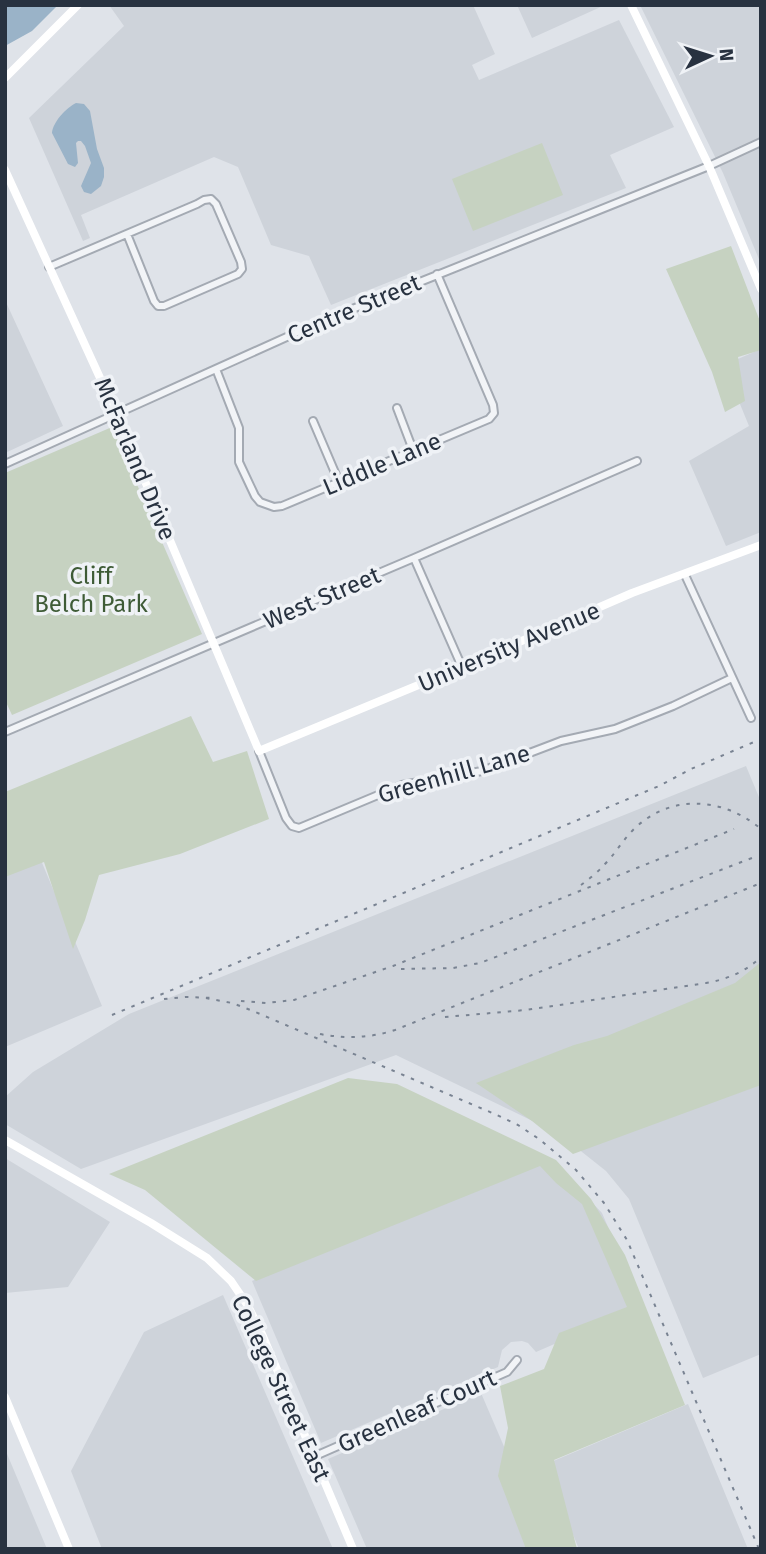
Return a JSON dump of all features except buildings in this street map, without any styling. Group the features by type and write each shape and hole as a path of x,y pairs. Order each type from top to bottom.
{"street":[{"path":"5,78 78,5"},
{"path":"631,5 709,166 761,289"},
{"name":"Centre Street","path":"5,464 320,322 709,166 761,142"},
{"name":"McFarland Drive","path":"5,170 117,415 259,751"},
{"path":"49,267 204,200 211,199 216,204 242,269 238,274 164,306 158,306 127,234"},
{"name":"Liddle Lane","path":"216,369 239,428 239,462 255,496 260,502 274,507 282,506 489,419 494,412 493,405 437,274"},
{"path":"397,408 413,450"},
{"path":"313,421 339,482"},
{"name":"West Street","path":"5,732 637,461"},
{"name":"University Avenue","path":"259,751 632,593 761,545"},
{"path":"414,558 462,667"},
{"path":"685,575 751,718"},
{"name":"Greenhill Lane","path":"259,751 286,818 292,826 299,828 402,785 482,771 561,741 615,729 674,706 732,678"},
{"name":"College Street East","path":"5,1140 151,1223 207,1258 231,1281 262,1334 353,1549"},
{"name":"Greenleaf Court","path":"313,1457 507,1372 517,1360"},
{"path":"5,1397 69,1549"}],"shaded area":[{"path":"109,5 473,5 495,54 472,65 479,80 619,20 674,127 610,155 626,188 331,305 309,256 271,245 238,167 214,157 81,215 90,238 83,241 29,118 124,26"},
{"path":"517,5 605,5 532,38"},
{"path":"640,5 761,5 761,264 723,173"},
{"path":"5,300 63,426 5,453"},
{"path":"761,349 761,532 726,546 689,461 749,426 724,365"},
{"path":"746,766 761,802 761,1354 703,1378 629,1199 606,1171 545,1127 396,1055 81,1169 5,1124 5,1097 33,1072 129,1014"},
{"path":"40,858 102,1006 5,1047 5,872"},
{"path":"5,1158 110,1222 68,1287 5,1293"},
{"path":"536,1160 582,1192 602,1213 642,1306 536,1352 528,1343 511,1342 502,1350 498,1367 321,1443 252,1281"},
{"path":"223,1295 333,1549 102,1549 71,1471 144,1332"},
{"path":"481,1393 548,1549 367,1549 328,1459"},
{"path":"688,1404 748,1549 579,1549 544,1465"},
{"path":"5,1449 47,1549 5,1549"}],"green space":[{"path":"542,143 563,195 473,231 452,179"},
{"path":"731,246 761,324 761,350 738,357 745,401 725,412 712,372 666,269"},
{"name":"Cliff Belch Park","path":"112,427 202,634 12,715 5,700 5,473"},
{"path":"191,716 213,762 247,751 269,819 180,854 99,875 73,949 44,862 5,877 5,792"},
{"path":"761,962 761,1085 573,1154 532,1121 476,1083 574,1045 607,1036 735,983"},
{"path":"348,1078 397,1084 556,1160 591,1199 625,1255 685,1405 554,1460 577,1549 526,1549 498,1476 508,1428 500,1386 544,1369 559,1333 627,1307 582,1204 540,1166 256,1281 145,1190 109,1174"}],"water":[{"path":"5,5 58,5 32,31 5,46"},
{"path":"76,103 84,104 90,111 97,149 104,168 101,186 91,194 84,192 81,186 91,163 85,146 81,141 76,143 78,163 75,167 68,164 52,133 61,116"}],"railway":[{"path":"112,1015 659,786 761,739"},
{"path":"581,885 602,867 633,830 663,810 680,805 714,805 746,818 761,829"},
{"path":"241,1001 266,1003 294,1000 393,966 734,829"},
{"path":"401,969 453,968 480,963 757,856"},
{"path":"320,1034 358,1037 395,1030 761,883"},
{"path":"445,1017 526,1010 706,983 736,974 761,957"},
{"path":"206,998 232,1003 253,1011 497,1115 539,1139 576,1170 604,1203 627,1240 759,1549"},
{"path":"164,999 213,998"}]}
